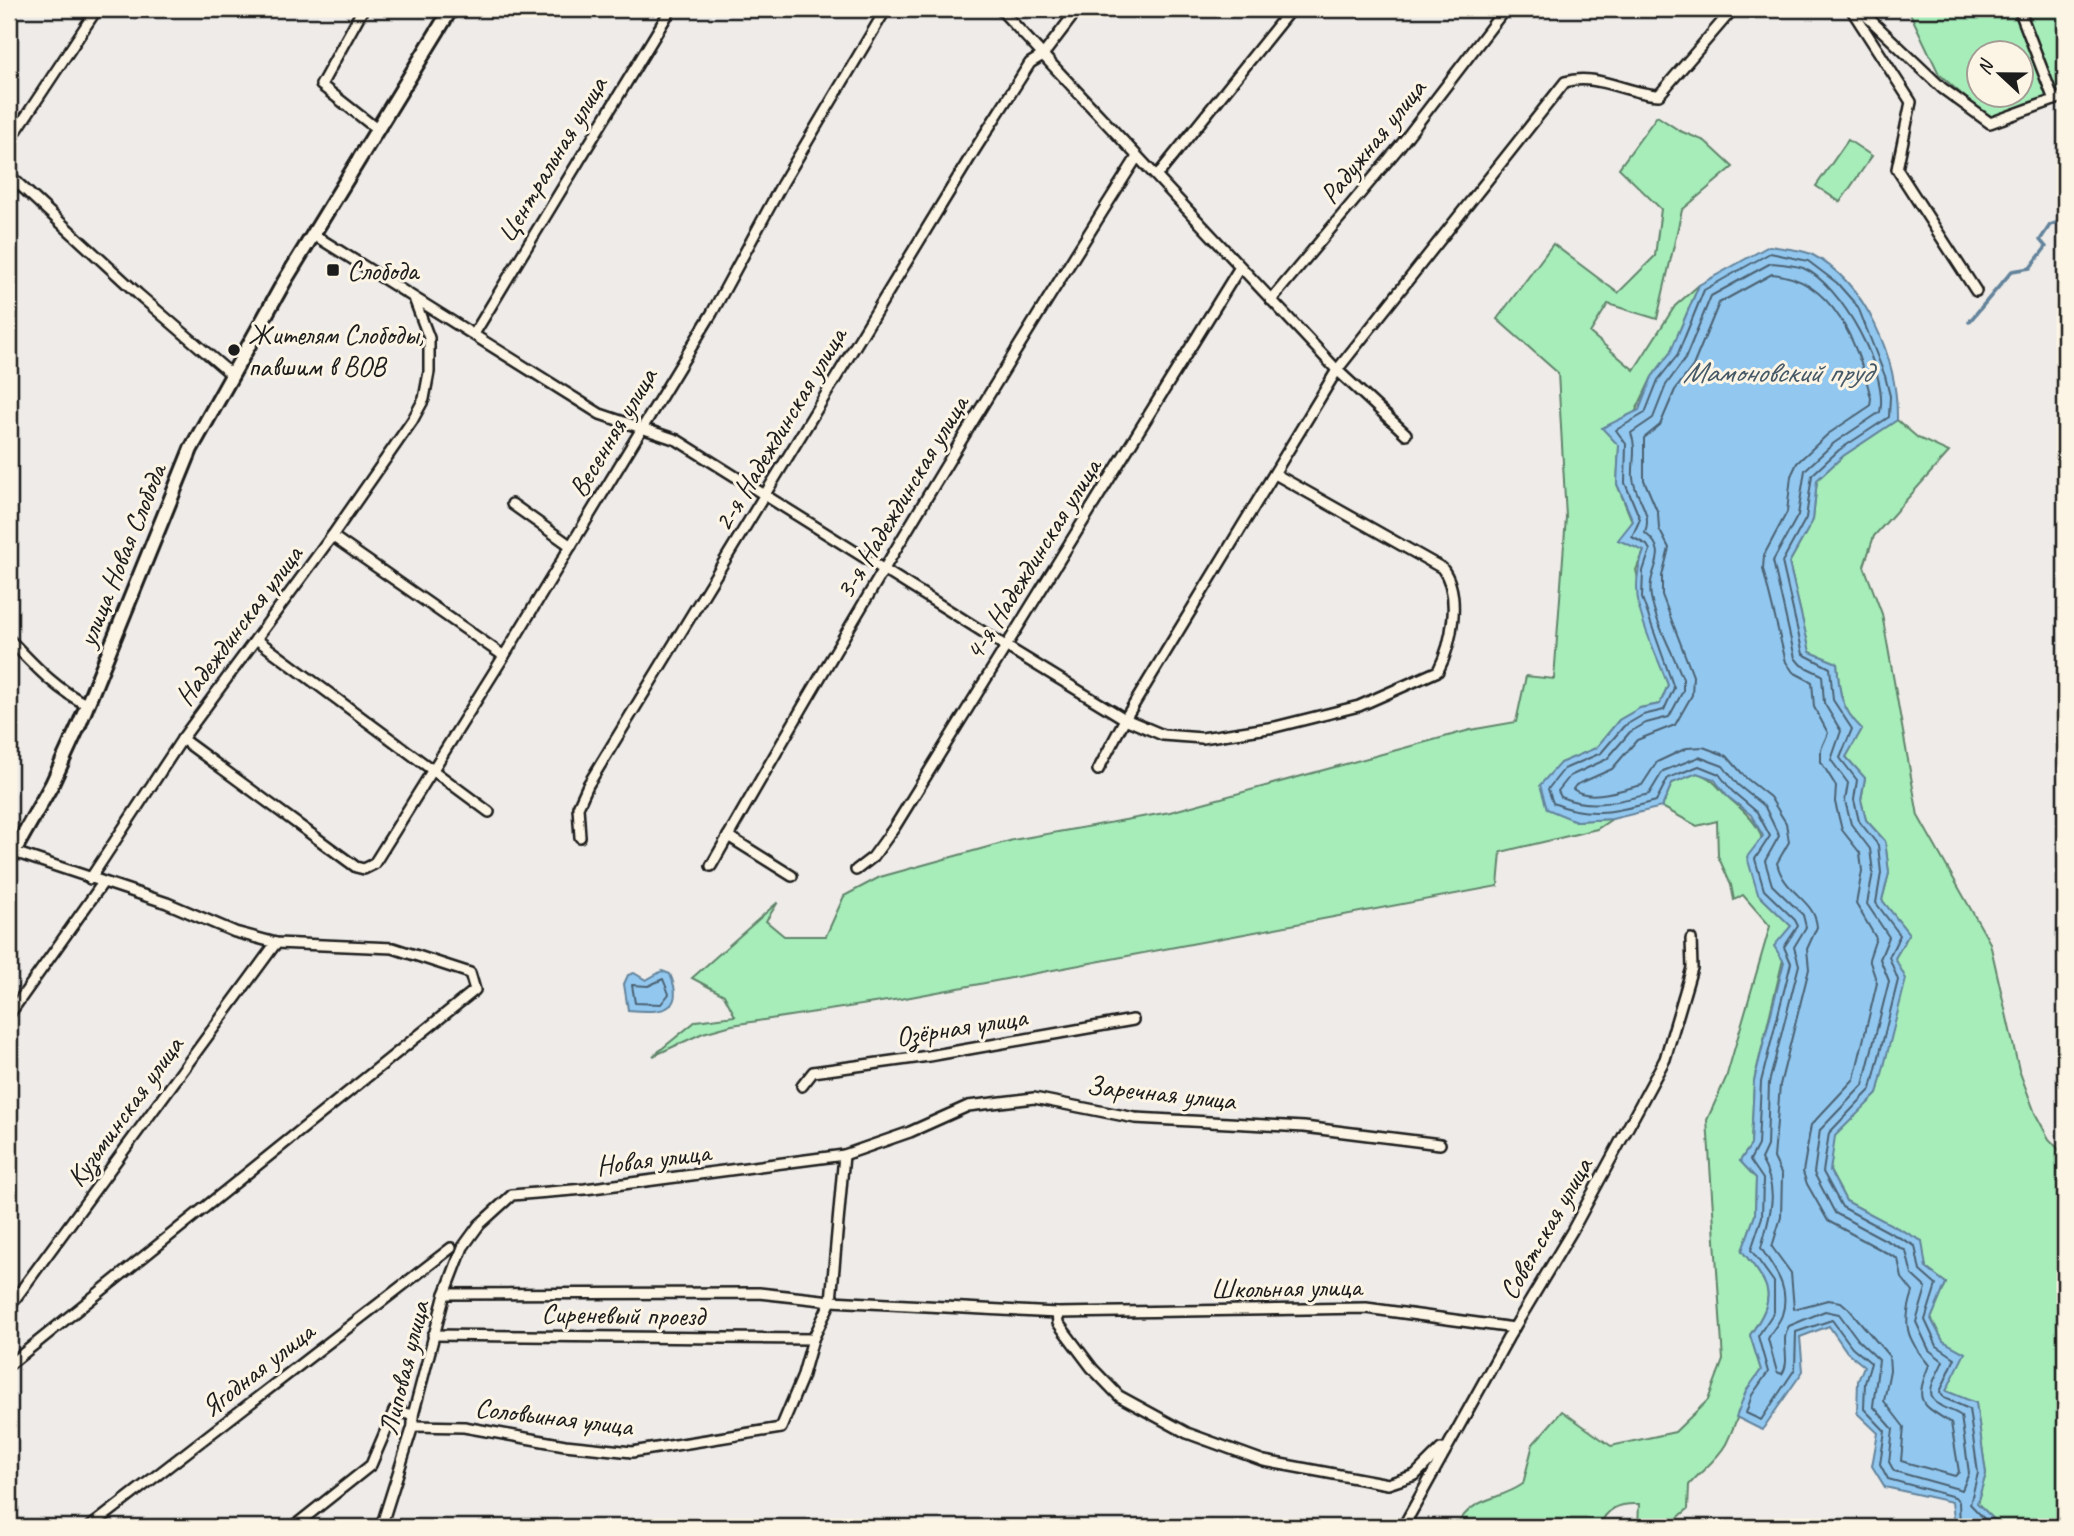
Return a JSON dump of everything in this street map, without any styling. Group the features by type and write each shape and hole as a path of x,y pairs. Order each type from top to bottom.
{"street":[{"path":"9,142 97,9"},
{"path":"363,9 321,85 377,130"},
{"path":"452,9 314,235 358,260 414,299 600,414 677,440 1125,719 1163,735 1202,738 1275,727 1342,711 1438,671 1447,655 1454,593 1450,579 1442,568 1275,474"},
{"name":"Центральная улица","path":"474,334 671,9"},
{"name":"Весенняя улица","path":"182,738 356,867 364,869 374,864 505,656 640,427 712,313 782,184 886,9"},
{"path":"1000,9 1337,370 1406,434"},
{"name":"2-я Надеждинская улица","path":"580,837 579,807 588,785 974,150 1030,63 1043,55 1079,9"},
{"path":"1157,176 1291,9"},
{"name":"Радужная улица","path":"1271,300 1399,146 1505,9"},
{"path":"1098,770 1125,719 1337,370 1565,82 1579,77 1659,95 1733,9"},
{"path":"1851,9 1911,102 1897,169 1976,291"},
{"path":"1859,9 1942,88 1990,123 2065,96"},
{"path":"2018,9 2054,100"},
{"name":"3-я Надеждинская улица","path":"711,866 884,569 1137,157"},
{"path":"9,176 138,294 231,374"},
{"name":"улица Новая Слобода","path":"11,856 52,783 88,705 191,449 231,374 314,235"},
{"name":"4-я Надеждинская улица","path":"856,870 873,858 894,828 1004,645 1240,267"},
{"name":"Надеждинская улица","path":"90,879 182,738 332,536 412,421 424,399 429,372 429,338 414,299"},
{"path":"512,504 571,546"},
{"path":"332,536 505,656"},
{"path":"9,639 46,677 72,698 88,705"},
{"path":"256,639 489,812"},
{"path":"728,836 792,876"},
{"path":"9,1365 474,989 470,973 393,948 276,943 235,932 167,903 11,856"},
{"path":"9,1015 102,884"},
{"name":"Советская улица","path":"1403,1527 1413,1504 1572,1231 1665,1059 1692,968 1691,939"},
{"name":"Кузьминская улица","path":"9,1307 276,943"},
{"name":"Озёрная улица","path":"802,1086 813,1072 929,1056 1133,1020"},
{"name":"Заречная улица","path":"844,1156 910,1132 968,1106 1034,1098 1135,1118 1304,1127 1440,1144"},
{"name":"Новая улица","path":"479,1226 512,1195 585,1189 844,1156"},
{"name":"Соловьиная улица","path":"414,1426 464,1427 565,1445 632,1452 781,1428 802,1378 813,1339 831,1301 844,1156"},
{"name":"Липовая улица","path":"381,1527 414,1426 413,1415 445,1294 463,1247 479,1226"},
{"name":"Ягодная улица","path":"90,1527 451,1248"},
{"name":"Школьная улица","path":"445,1294 759,1293 831,1301 1057,1313 1366,1308 1514,1328"},
{"path":"1057,1313 1058,1323 1092,1368 1119,1396 1187,1433 1264,1461 1366,1482 1402,1481 1430,1463 1466,1417"},
{"name":"Сиреневый проезд","path":"433,1335 813,1339"},
{"path":"293,1527 371,1465 394,1410 413,1415"}],"green space":[{"path":"1908,9 2065,9 2065,103 1993,117 1977,108 2036,108 2036,38 1966,38 1966,98 1939,74"},
{"path":"1657,116 1680,131 1705,141 1733,167 1682,210 1657,319 1608,304 1590,333 1634,370 1675,306 1699,285 1670,353 1652,377 1619,446 1617,484 1644,551 1636,570 1656,652 1668,685 1660,704 1640,708 1619,720 1596,748 1560,763 1576,821 1612,819 1597,829 1501,852 1498,886 900,999 732,1025 703,1033 653,1056 696,1021 735,1016 724,995 692,978 778,902 766,921 784,936 826,936 844,896 880,877 1013,840 1170,812 1470,730 1516,722 1526,676 1554,679 1566,517 1558,373 1497,319 1553,244 1618,293 1655,256 1661,209 1619,168"},
{"path":"1848,140 1872,156 1840,202 1816,186"},
{"path":"1897,420 1918,438 1949,452 1874,536 1864,566 1882,614 1918,816 1990,943 2019,1070 2035,1113 2049,1139 2065,1156 2065,1527 2002,1527 1977,1503 1986,1474 1976,1404 1946,1391 1943,1341 1931,1318 1946,1283 1926,1268 1921,1241 1846,1201 1830,1171 1834,1136 1877,1094 1895,1016 1895,958 1909,934 1882,900 1889,873 1885,841 1866,820 1861,800 1865,778 1846,757 1862,729 1849,714 1842,699 1837,663 1810,652 1789,563 1813,520 1817,480 1843,456"},
{"path":"1697,773 1716,784 1744,811 1759,831 1763,850 1758,894 1791,926 1754,1081 1751,1145 1740,1161 1756,1178 1755,1215 1742,1251 1765,1283 1767,1292 1765,1310 1750,1335 1761,1370 1745,1398 1726,1444 1689,1485 1688,1509 1667,1527 1638,1527 1639,1504 1632,1504 1614,1508 1599,1527 1456,1527 1470,1509 1523,1484 1533,1444 1562,1411 1611,1446 1675,1432 1708,1400 1723,1360 1707,1120 1726,1078 1770,926 1743,895 1734,900 1731,885 1718,856 1717,821 1697,826 1662,807 1672,783"}],"water":[{"name":"Мамоновский пруд","path":"1769,246 1811,254 1831,267 1848,284 1875,325 1892,373 1896,397 1897,420 1843,456 1817,480 1813,520 1789,563 1810,652 1837,663 1842,699 1849,714 1862,729 1846,757 1865,778 1861,800 1866,820 1885,841 1889,873 1882,900 1909,934 1895,958 1906,979 1877,1094 1835,1136 1830,1171 1846,1201 1922,1241 1926,1268 1946,1283 1931,1319 1943,1341 1965,1353 1946,1391 1976,1403 1986,1474 1977,1503 2002,1527 1955,1527 1952,1502 1885,1487 1872,1466 1878,1433 1857,1413 1858,1381 1864,1366 1847,1352 1829,1326 1800,1337 1803,1371 1762,1430 1736,1417 1746,1391 1761,1370 1750,1335 1765,1310 1767,1300 1765,1283 1742,1251 1755,1215 1756,1178 1740,1161 1751,1145 1754,1081 1784,962 1774,946 1791,926 1758,894 1747,857 1763,836 1751,815 1727,796 1714,779 1697,773 1672,783 1662,807 1612,819 1576,821 1547,809 1540,785 1560,763 1596,748 1619,720 1640,708 1660,704 1668,685 1638,603 1637,586 1644,551 1618,540 1633,521 1617,484 1619,446 1602,428 1639,410 1652,377 1670,353 1699,285"},
{"path":"662,971 670,974 674,987 675,997 672,1004 659,1010 628,1010 624,984 628,975 634,973 646,980"}],"waterway":[{"path":"1969,322 2012,271 2030,268 2046,247 2040,240 2050,225 2065,220"}],"place":[{"name":"Слобода","path":"333,270"},
{"name":"Жителям Слободы, павшим в ВОВ","path":"234,350"}]}
